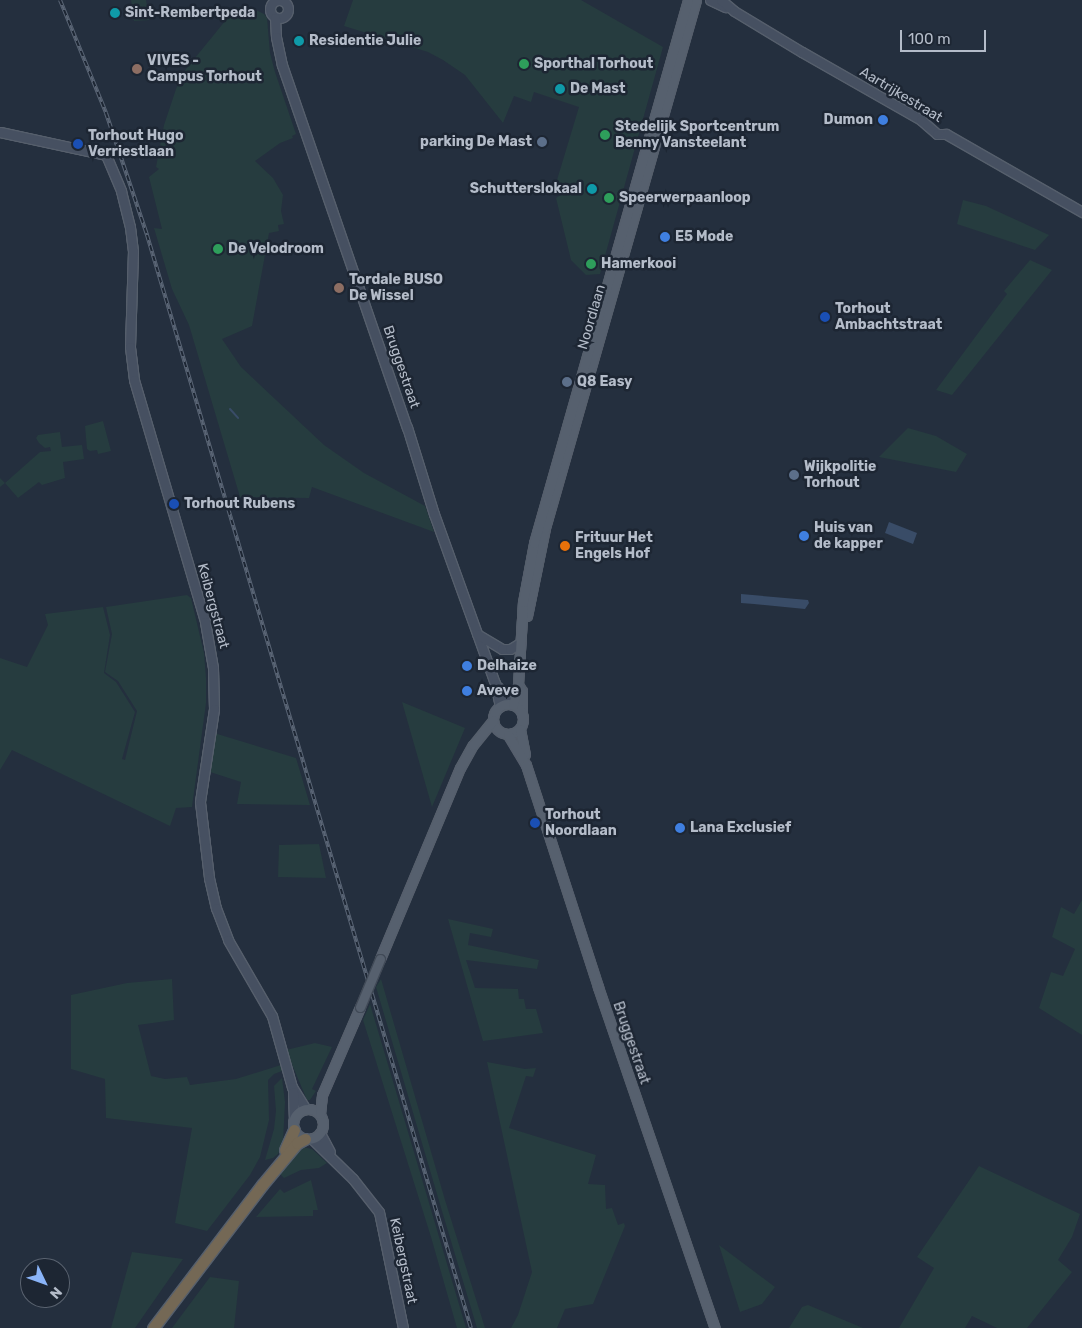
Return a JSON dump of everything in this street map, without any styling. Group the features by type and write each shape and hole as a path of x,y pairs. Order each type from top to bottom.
{"highway":[{"path":"262,1185 288,1147 294,1124"},
{"path":"153,1328 262,1185 293,1148 308,1139"}],"main road":[{"name":"Noordlaan","path":"507,705 518,684 524,594 534,543 688,0"},
{"name":"Noordlaan","path":"520,642 546,528 696,0"},
{"name":"Noordlaan","path":"518,684 522,691 522,714"},
{"path":"322,1095 294,1124 308,1139 320,1133 323,1124 320,1114 322,1095 454,780 466,756 478,740 493,720 495,712 507,705 522,714 523,722 520,729 505,734 491,732 478,740"},
{"path":"493,720 495,728 505,734"},
{"name":"Bruggestraat","path":"520,729 526,766 598,987 715,1328"},
{"name":"Bruggestraat","path":"505,734 526,766"},
{"path":"308,1109 320,1114"}],"street":[{"path":"277,0 286,3 289,9 287,15 279,18 270,10 277,0"},
{"name":"Aartrijkestraat","path":"710,0 734,11 921,120 937,134 946,134 1082,212"},
{"name":"Aartrijkestraat","path":"721,0 734,11"},
{"name":"Bruggestraat","path":"279,18 281,59 407,427 434,514 495,683 507,705"},
{"name":"Keibergstraat","path":"0,132 106,155 121,191 132,239 130,347 134,380 211,646 214,668 214,709 201,784 200,811 212,895 235,954 276,1025 292,1087 294,1124"},
{"path":"477,634 502,649 510,649 520,642"},
{"name":"Keibergstraat","path":"292,1087 308,1109"},
{"name":"Keibergstraat","path":"320,1133 332,1156"},
{"name":"Keibergstraat","path":"308,1139 332,1156 368,1196 379,1212 403,1328"}],"green space":[{"path":"131,0 146,0 149,20 134,21"},
{"name":"Stedelijk Sportcentrum Benny Vansteelant","path":"353,0 581,0 663,47 600,274 586,275 571,260 556,198 562,194 557,180 579,107 534,92 531,102 514,96 503,123 465,75 443,60 428,52 344,26"},
{"path":"248,6 264,14 267,18 270,53 296,134 292,136 293,138 280,143 255,161 273,178 283,195 281,211 284,224 278,225 279,231 269,233 252,326 222,339 241,367 324,445 364,473 425,506 434,532 312,487 309,498 240,497 189,325 172,289 154,228 162,229 149,177 159,169 156,167 164,125 176,89 186,69 230,15 239,7"},
{"path":"963,200 986,206 1049,235 1035,250 957,224"},
{"path":"1030,260 1052,270 952,395 936,390 1007,294 1004,291"},
{"path":"103,421 111,451 98,454 97,450 90,451 87,449 85,426"},
{"path":"908,428 936,436 967,454 956,472 879,457"},
{"path":"60,432 62,447 82,445 84,459 63,462 65,478 42,485 39,482 18,498 5,483 40,452 51,451 50,447 45,448 39,443 36,438 38,435"},
{"path":"0,478 5,483 0,487"},
{"path":"187,595 191,598 204,653 206,678 206,703 192,807 176,808 170,826 12,750 0,770 0,658 27,667 48,625 45,614 103,607 110,635 104,673 116,682 135,712 122,759 125,760 137,711 118,681 105,672 112,634 106,607"},
{"path":"402,702 465,728 432,807"},
{"path":"214,733 296,758 310,805 237,804 241,782 207,771"},
{"path":"319,844 326,878 278,877 279,845"},
{"path":"1082,900 1082,1035 1039,1008 1051,972 1063,976 1075,949 1052,937 1061,907 1074,914"},
{"path":"448,919 493,929 491,937 470,933 468,945 539,960 537,969 466,960 475,988 518,989 519,999 524,999 526,1009 536,1009 543,1033 483,1041"},
{"path":"172,979 174,1020 138,1025 151,1076 165,1079 187,1077 190,1085 236,1079 281,1065 282,1071 274,1074 268,1080 269,1120 260,1157 250,1175 207,1231 175,1223 192,1128 106,1118 105,1079 71,1069 71,995 127,983"},
{"path":"381,979 445,1200 485,1328 477,1328 442,1211 376,987"},
{"path":"370,1004 466,1328 457,1328 431,1237 363,1020"},
{"path":"315,1043 332,1047 312,1089 316,1091 310,1100 307,1100 286,1050"},
{"path":"487,1062 525,1069 536,1068 533,1077 526,1076 509,1128 596,1155 588,1184 605,1185 606,1209 612,1208 618,1225 624,1223 625,1226 593,1304 565,1309 557,1328 511,1328 518,1315 532,1272"},
{"path":"282,1078 285,1102 283,1142 278,1154 273,1158 265,1160 274,1129 276,1111 274,1086"},
{"path":"298,1146 312,1149 327,1163 319,1168 301,1170 284,1178 277,1171"},
{"path":"979,1166 1080,1214 1072,1237 1058,1260 1072,1272 1027,1328 997,1328 972,1316 965,1328 899,1328 934,1268 917,1257"},
{"path":"311,1180 318,1210 313,1210 313,1216 256,1217 280,1189 284,1193"},
{"path":"719,1245 775,1287 762,1304 740,1312"},
{"path":"132,1252 183,1259 135,1328 111,1328"},
{"path":"210,1277 239,1281 234,1328 172,1328"},
{"path":"808,1305 863,1328 789,1328 802,1307"}],"water":[{"path":"889,522 917,533 913,544 885,533"},
{"path":"741,594 808,600 809,603 805,609 741,603"}],"waterway":[{"path":"230,409 238,418"}],"railway":[{"path":"60,0 106,113 147,235 471,1328"}],"place":[{"name":"Sint-Rembertpeda","path":"115,13"},
{"name":"Residentie Julie","path":"299,41"},
{"name":"Sporthal Torhout","path":"524,64"},
{"name":"VIVES - Campus Torhout","path":"137,69"},
{"name":"De Mast","path":"560,89"},
{"name":"Dumon","path":"883,120"},
{"name":"Stedelijk Sportcentrum Benny Vansteelant","path":"605,135"},
{"name":"parking De Mast","path":"542,142"},
{"name":"Torhout Hugo Verriestlaan","path":"78,144"},
{"name":"Schutterslokaal","path":"592,189"},
{"name":"Speerwerpaanloop","path":"609,198"},
{"name":"E5 Mode","path":"665,237"},
{"name":"De Velodroom","path":"218,249"},
{"name":"Hamerkooi","path":"591,264"},
{"name":"Tordale BUSO De Wissel","path":"339,288"},
{"name":"Torhout Ambachtstraat","path":"825,317"},
{"name":"Q8 Easy","path":"567,382"},
{"name":"Wijkpolitie Torhout","path":"794,475"},
{"name":"Torhout Rubens","path":"174,504"},
{"name":"Huis van de kapper","path":"804,536"},
{"name":"Frituur Het Engels Hof","path":"565,546"},
{"name":"Delhaize","path":"467,666"},
{"name":"Aveve","path":"467,691"},
{"name":"Torhout Noordlaan","path":"535,823"},
{"name":"Lana Exclusief","path":"680,828"}]}
